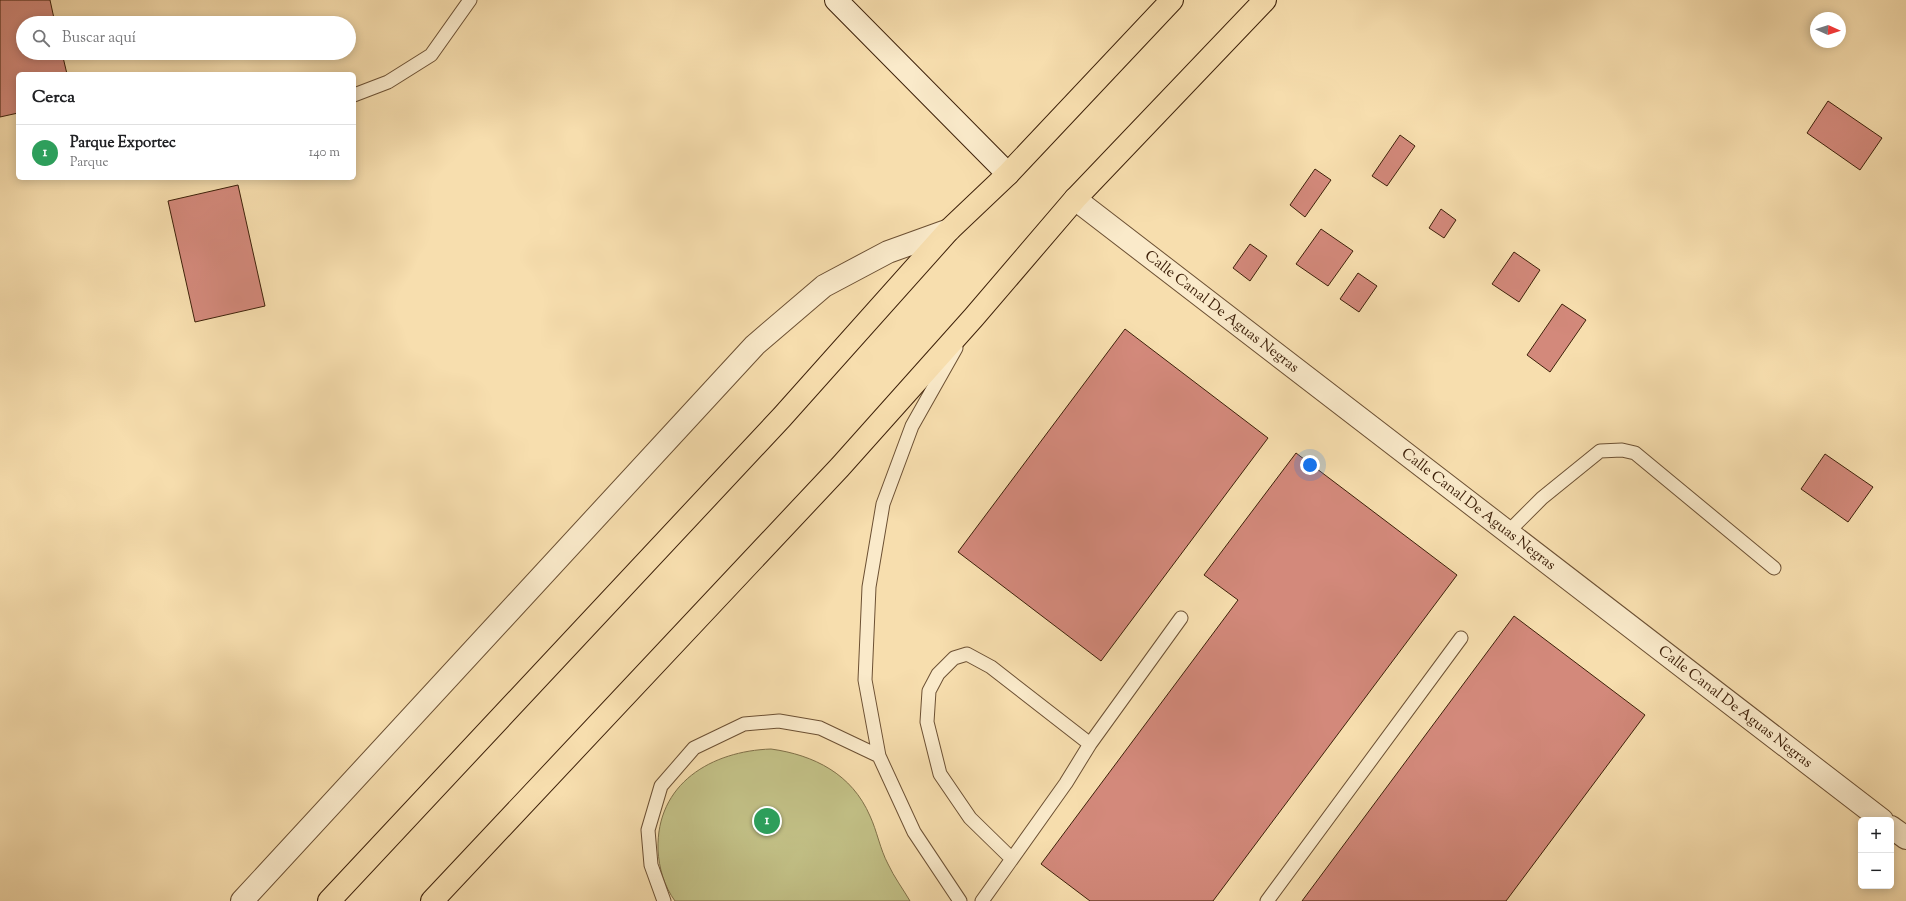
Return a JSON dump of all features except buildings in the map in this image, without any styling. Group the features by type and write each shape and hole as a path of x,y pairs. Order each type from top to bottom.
{"main road":[{"path":"329,901 782,417 949,230 1008,174 1172,0"},
{"path":"432,901 840,468 974,317 1075,199 1265,0"}],"street":[{"path":"836,0 1008,174"},
{"name":"Calle Canal De Aguas Negras","path":"1075,199 1878,817"},
{"path":"242,901 755,345 824,286 888,252 949,230"},
{"path":"1894,829 1906,838"}],"lane":[{"path":"356,93 388,82 431,55 470,0"},
{"path":"960,901 914,832 878,756 865,680 869,587 884,504 912,426 974,317"},
{"path":"1508,532 1542,498 1600,451 1622,450 1635,453 1774,568"},
{"path":"982,901 1066,783 1090,744 1182,618"},
{"path":"1267,901 1461,638"},
{"path":"1012,859 970,818 940,774 927,722 929,691 938,674 954,658 967,654 991,667 1090,744"},
{"path":"664,901 651,865 648,830 661,786 694,748 744,724 779,721 820,728 878,756"}],"shaded area":[{"path":"771,749 802,756 816,762 830,769 853,789 862,801 870,816 890,869 910,901 675,901 663,877 658,850 660,827 667,806 677,789 692,775 709,764 728,756 749,751"}],"place":[{"name":"Parque Exportec","path":"767,821"}]}
